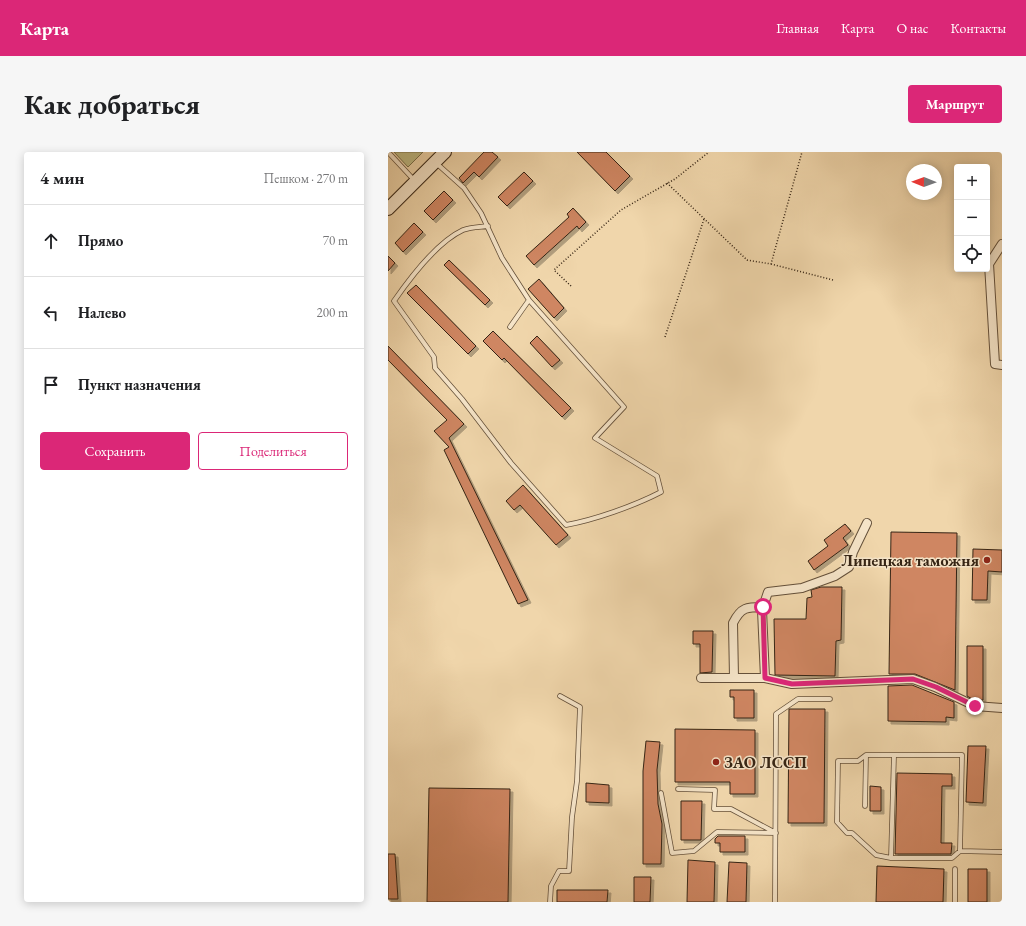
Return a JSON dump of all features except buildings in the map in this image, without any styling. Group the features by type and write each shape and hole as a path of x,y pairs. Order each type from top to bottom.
{"street":[{"path":"388,209 445,152"},
{"path":"1002,244 989,264 995,364 1002,365"},
{"path":"765,678 763,607 768,592 802,588 835,576 849,567 853,552 867,523"},
{"path":"734,678 733,622 737,615 746,608 763,607"},
{"path":"701,678 765,678 792,684 854,680 913,679 936,687 975,706 1002,708"}],"lane":[{"path":"388,152 416,181"},
{"path":"435,162 464,188 481,212 488,226 502,258 529,300 624,407 595,438 657,476 661,492 648,499 578,523 566,525 512,463 462,399 434,368 434,357 394,301 412,275 444,244 464,230 488,226"},
{"path":"510,327 529,300"},
{"path":"550,902 551,886 559,871 570,871 572,817 577,781 580,707 560,696"},
{"path":"775,902 776,714 798,699 830,699"},
{"path":"865,806 866,755"},
{"path":"960,851 962,755 866,755 858,762 838,761 837,822 847,833 852,833 876,855 891,858 952,858 960,851 1002,852"},
{"path":"891,858 894,755"},
{"path":"678,789 715,790 714,809 731,809 776,833"},
{"path":"661,793 672,853 694,851 717,832 776,833"},
{"path":"954,902 955,869"}],"path":[{"path":"571,286 554,270 621,210 667,183 709,152"},
{"path":"771,264 802,152"},
{"path":"667,183 747,260 771,264 833,280"},
{"path":"666,337 704,219"}],"shaded area":[{"path":"394,152 423,152 408,167"}],"place":[{"name":"Липецкая таможня","path":"987,560"},
{"name":"ЗАО ЛССП","path":"716,762"}],"route":[{"path":"763,607 765,678 792,684 878,679 913,679 936,687 975,706"}]}
